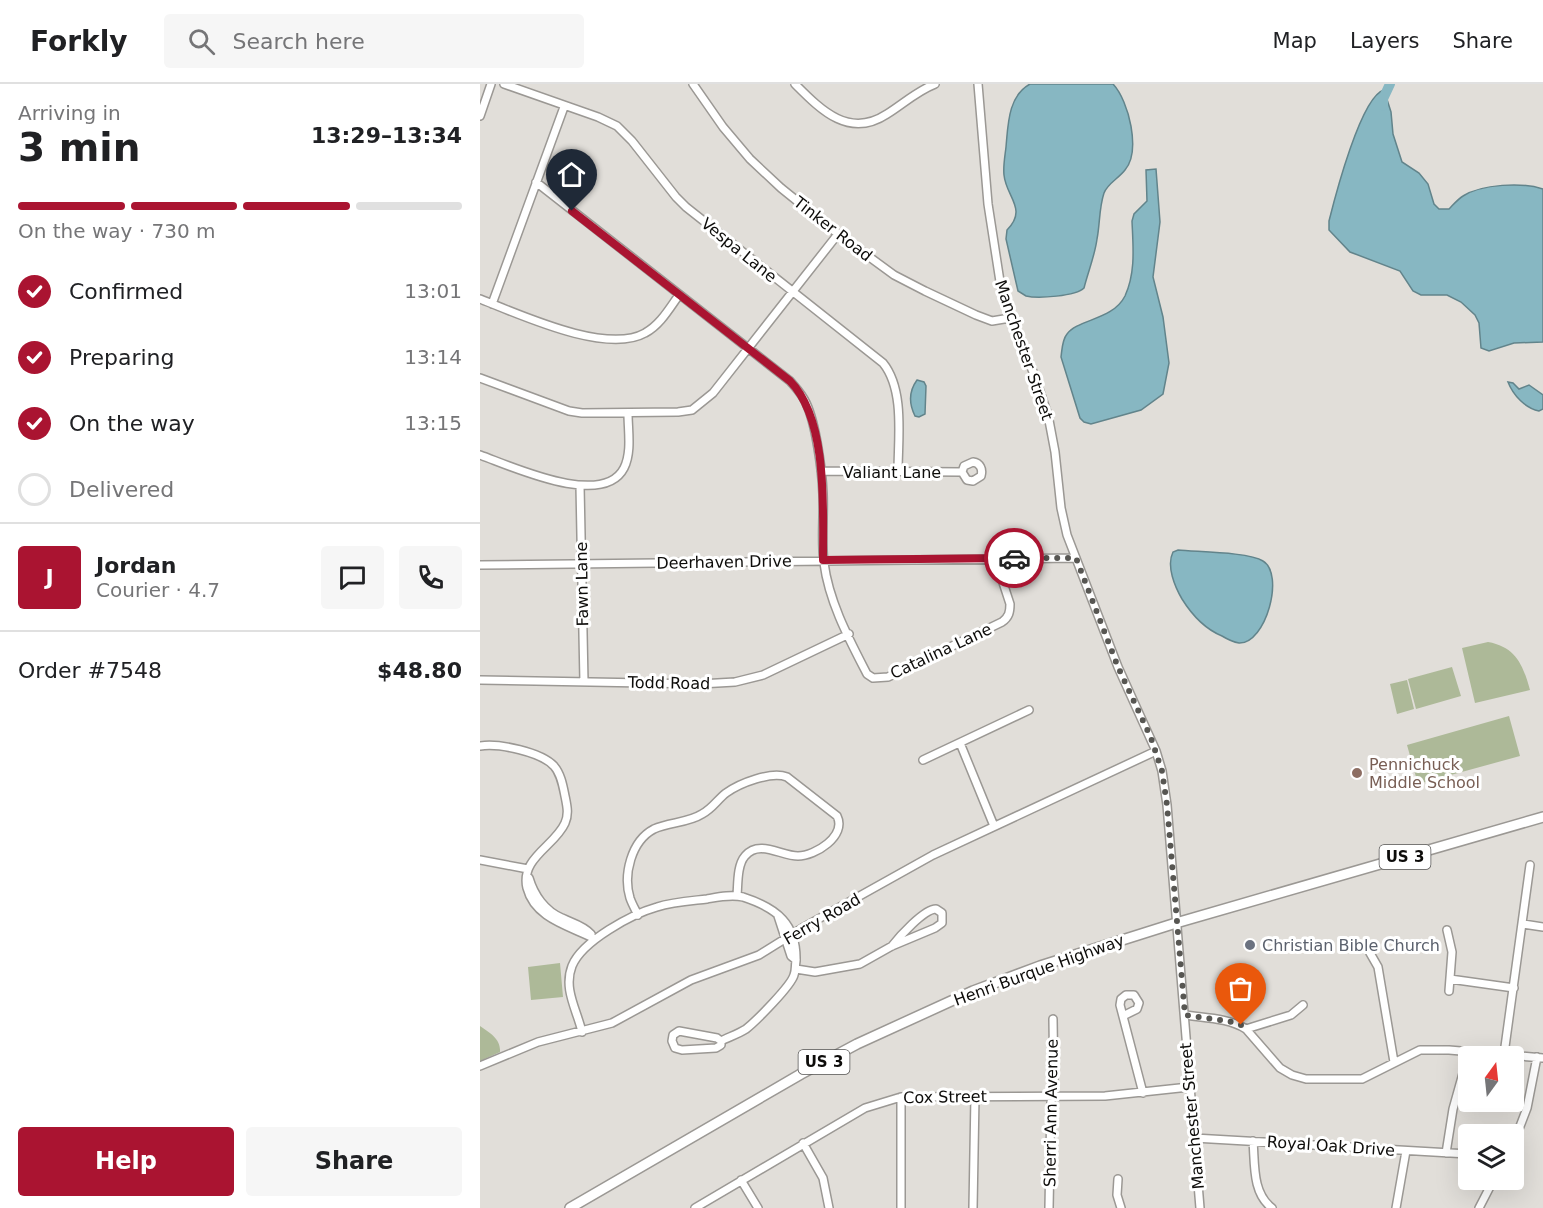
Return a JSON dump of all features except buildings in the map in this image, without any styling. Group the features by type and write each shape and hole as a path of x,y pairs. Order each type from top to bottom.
{"main road":[{"name":"Henri Burque Highway","path":"570,1208 801,1074 905,1021 993,983 1176,923 1543,818"}],"street":[{"path":"480,116 491,84"},
{"name":"Vespa Lane","path":"504,84 564,107 598,117 617,126 686,207 878,358 892,375 897,395 898,472"},
{"name":"Tinker Road","path":"693,84 723,128 750,159 781,188 838,234 894,275 925,291 992,321 1010,318"},
{"path":"795,84 827,114 840,121 854,123 879,119 917,93 935,84"},
{"name":"Manchester Street","path":"978,84 993,246 1001,288 1010,318 1046,408 1054,444 1063,518 1076,558 1115,660 1156,751 1162,771 1167,805 1200,1208"},
{"path":"492,304 564,107"},
{"name":"Catalina Lane","path":"536,182 790,381 800,392 812,417 821,471 823,560 832,598 867,674 881,679 895,675 1002,622 1010,611 1010,604 995,558"},
{"path":"480,378 569,411 628,413 692,410 713,393 838,234"},
{"path":"480,299 581,335 615,339 642,334 654,327 679,295"},
{"path":"480,455 551,480 580,486 605,483 618,477 629,454 628,413"},
{"name":"Valiant Lane","path":"821,471 962,472"},
{"name":"Fawn Lane","path":"580,486 584,682"},
{"name":"Deerhaven Drive","path":"480,566 1076,558"},
{"name":"Todd Road","path":"480,680 700,684 735,682 763,675 849,634"},
{"path":"923,760 1029,710"},
{"path":"960,743 994,826"},
{"path":"480,746 495,745 524,752 549,762 558,772 568,814 564,826 534,859 528,869 526,878 528,889 532,899 552,920 595,939"},
{"name":"Ferry Road","path":"480,1066 538,1042 612,1023 691,980 759,955 933,855 1156,751"},
{"path":"638,915 630,900 628,878 634,850 646,834 664,825 703,814 736,787 769,775 787,777 837,816 839,829 831,840 806,855 792,856 770,850 753,849 745,855 741,862 737,896"},
{"path":"480,860 528,869"},
{"path":"1505,1046 1530,866"},
{"path":"578,1033 570,990 571,970 580,952 595,939 656,907 737,896 759,904 785,919 793,934 796,969 789,984 741,1032 721,1041 682,1031 675,1032 672,1041 675,1048 682,1050 716,1048 721,1045 721,1041"},
{"path":"796,969 812,972 852,966 869,960 892,946 935,928 942,923 942,913 936,909 928,911 892,946"},
{"path":"778,916 791,956 796,960"},
{"path":"1523,924 1543,927"},
{"path":"1447,930 1452,952 1449,991"},
{"path":"1370,953 1378,967 1394,1062"},
{"path":"1450,979 1514,988"},
{"path":"1246,1029 1292,1015 1303,1005"},
{"path":"1185,1015 1228,1021 1246,1029 1280,1068 1299,1077 1362,1079 1420,1050 1458,1052"},
{"path":"1123,1016 1143,1093"},
{"name":"Sherri Ann Avenue","path":"1049,1208 1053,1019"},
{"path":"1521,1124 1540,1057 1524,1056"},
{"name":"Cox Street","path":"695,1208 865,1108 901,1096 1105,1096 1189,1087"},
{"path":"1446,1153 1458,1091"},
{"path":"901,1096 902,1208"},
{"path":"973,1208 975,1096"},
{"name":"Royal Oak Drive","path":"1194,1137 1458,1154"},
{"path":"1253,1141 1259,1192 1272,1208"},
{"path":"803,1143 823,1178 830,1208"},
{"path":"1396,1208 1406,1151"},
{"path":"1118,1179 1121,1208"},
{"path":"741,1180 758,1208"},
{"path":"1479,1208 1488,1190"}],"green space":[{"path":"1488,642 1498,644 1517,658 1530,690 1475,703 1462,648"},
{"path":"1452,667 1461,696 1416,709 1408,679"},
{"path":"1407,680 1414,709 1397,714 1390,684"},
{"path":"1509,716 1520,756 1418,784 1407,745"},
{"path":"560,963 563,997 531,1000 528,967"},
{"path":"480,1026 497,1040 500,1052 480,1061"}],"water":[{"path":"1030,84 1113,84 1124,102 1131,126 1130,162 1104,193 1096,245 1084,288 1073,293 1048,297 1026,296 1018,291 1006,239 1007,230 1016,216 1016,209 1004,175 1010,112 1017,96"},
{"path":"1384,90 1391,112 1393,134 1402,162 1419,173 1428,184 1434,204 1439,209 1449,209 1463,196 1491,187 1524,185 1543,189 1543,342 1514,343 1489,351 1481,348 1479,323 1475,315 1461,302 1447,295 1421,295 1413,291 1400,271 1350,252 1329,230 1329,221 1337,191 1358,128 1375,96"},
{"path":"1156,169 1160,222 1153,277 1163,317 1169,363 1163,394 1141,410 1091,424 1080,418 1061,357 1063,342 1072,329 1104,315 1120,304 1125,296 1132,268 1132,221 1134,214 1147,201 1146,170"},
{"path":"917,380 924,382 926,386 925,414 919,417 915,416 911,402 912,389"},
{"path":"1508,382 1513,383 1519,389 1529,385 1543,395 1543,409 1539,411 1524,404 1513,392"},
{"path":"1178,550 1246,556 1263,561 1269,568 1272,593 1269,607 1264,621 1249,640 1239,643 1232,641 1199,621 1190,611 1172,576 1171,558 1173,552"}],"waterway":[{"path":"1383,106 1383,99 1390,84"}],"way so far":[{"path":"1014,558 1076,558 1118,667 1151,738 1162,771 1185,1015 1241,1025"}],"place":[{"name":"Pennichuck Middle School","path":"1357,773"},
{"name":"Christian Bible Church","path":"1250,945"}],"route":[{"path":"572,211 790,381 800,392 812,417 821,471 823,560 1014,558"}]}
